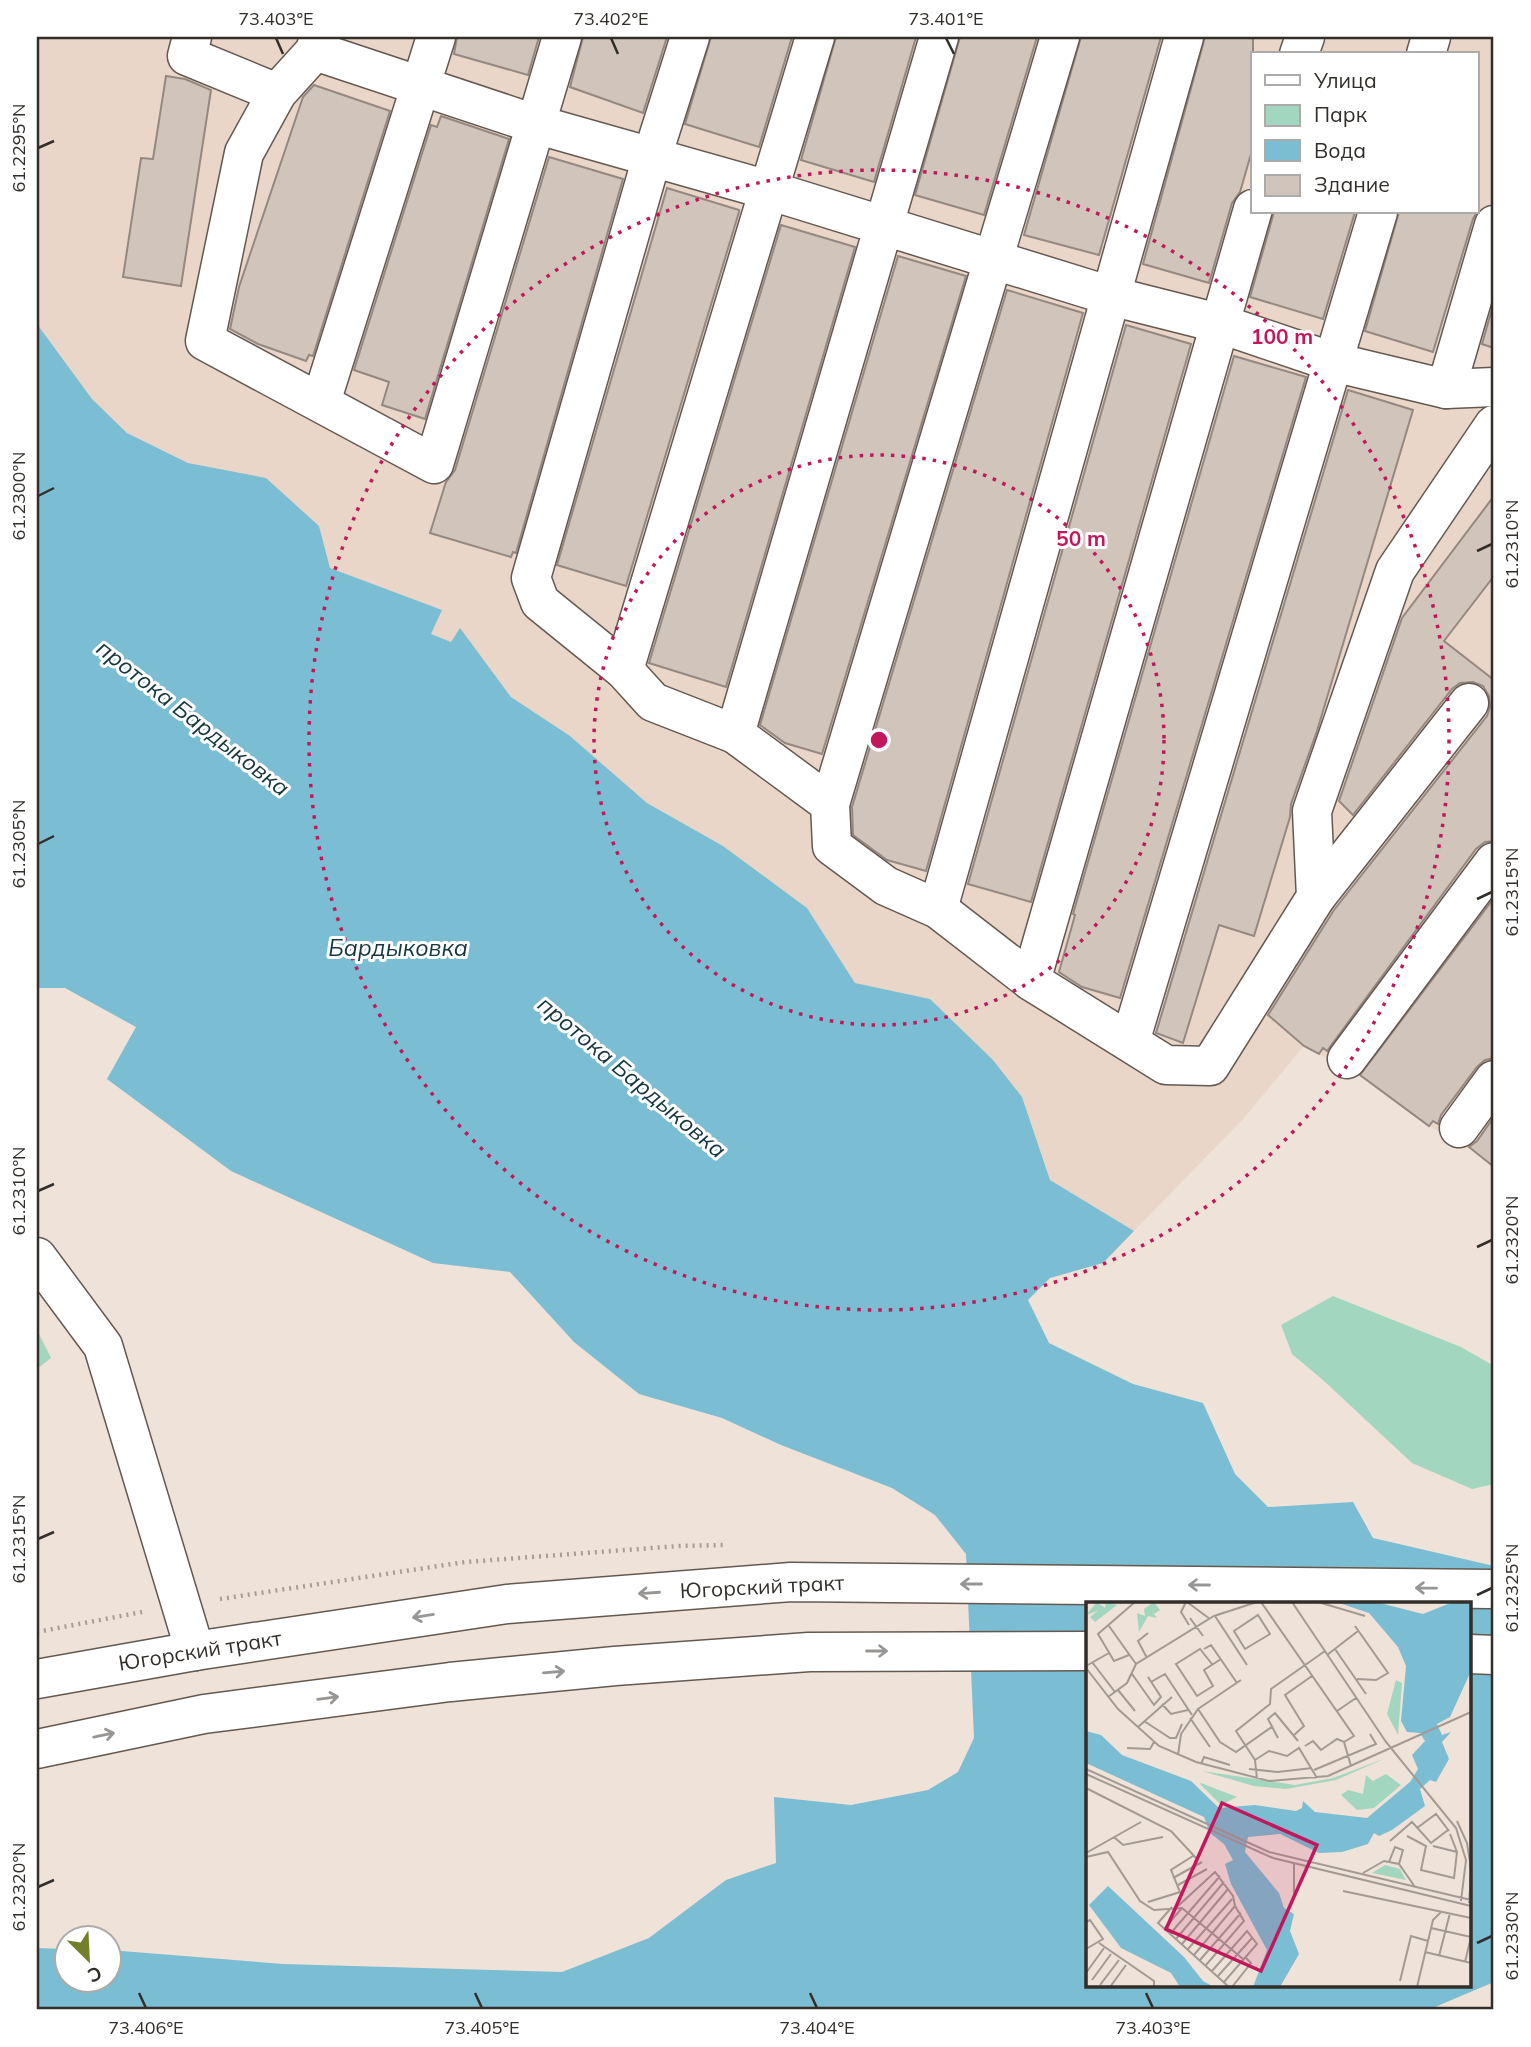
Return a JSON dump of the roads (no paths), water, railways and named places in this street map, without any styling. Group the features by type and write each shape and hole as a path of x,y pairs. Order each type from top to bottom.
{"main road":[{"path":"192,37 187,56 277,93"},
{"path":"321,402 436,37"},
{"path":"562,37 535,124 434,464 205,341 244,153 277,93 317,44 421,85 535,124 768,190 994,262 1218,323 1333,362 1446,389 1494,387"},
{"path":"690,37 652,157 531,578 540,602 624,670 653,702 735,734 830,804"},
{"path":"624,670 815,37"},
{"path":"735,734 939,37"},
{"path":"1060,37 830,804 832,846 887,886 938,909 1031,981 1166,1065 1210,1066 1316,897 1469,704"},
{"path":"938,909 1184,37"},
{"path":"1031,981 1251,214"},
{"path":"1130,1042 1377,214"},
{"path":"1446,389 1494,225"},
{"path":"1316,897 1312,811 1395,571 1494,425"},
{"path":"1347,1059 1494,862"},
{"path":"1459,1128 1494,1080"},
{"path":"37,1257 103,1346 195,1651"},
{"name":"Югорский тракт","path":"37,1679 195,1651 507,1604 790,1583 1494,1588"},
{"path":"37,1749 204,1714 450,1682 809,1652 1086,1651"},
{"path":"1472,1654 1494,1655"}],"water":[{"name":"Бардыковка","path":"37,324 92,399 127,433 188,463 266,478 319,526 330,568 442,610 431,634 451,642 460,628 511,697 570,736 647,803 723,846 807,908 855,983 930,999 993,1060 1022,1097 1050,1180 1134,1231 1103,1263 1050,1278 1028,1300 1049,1343 1133,1384 1203,1403 1235,1474 1268,1507 1353,1502 1373,1538 1494,1566 1494,1982 1428,2010 37,2010 37,1948 52,1949 52,1994 122,1994 122,1951 283,1964 562,1972 649,1938 726,1880 776,1863 774,1797 851,1805 928,1790 958,1772 974,1738 966,1554 935,1515 892,1488 781,1445 722,1418 639,1394 574,1342 510,1272 433,1263 231,1171 107,1079 136,1027 65,988 37,988"}],"water label":[{"name":"протока Бардыковка","path":"193,718"},
{"name":"протока Бардыковка","path":"632,1077"}]}
